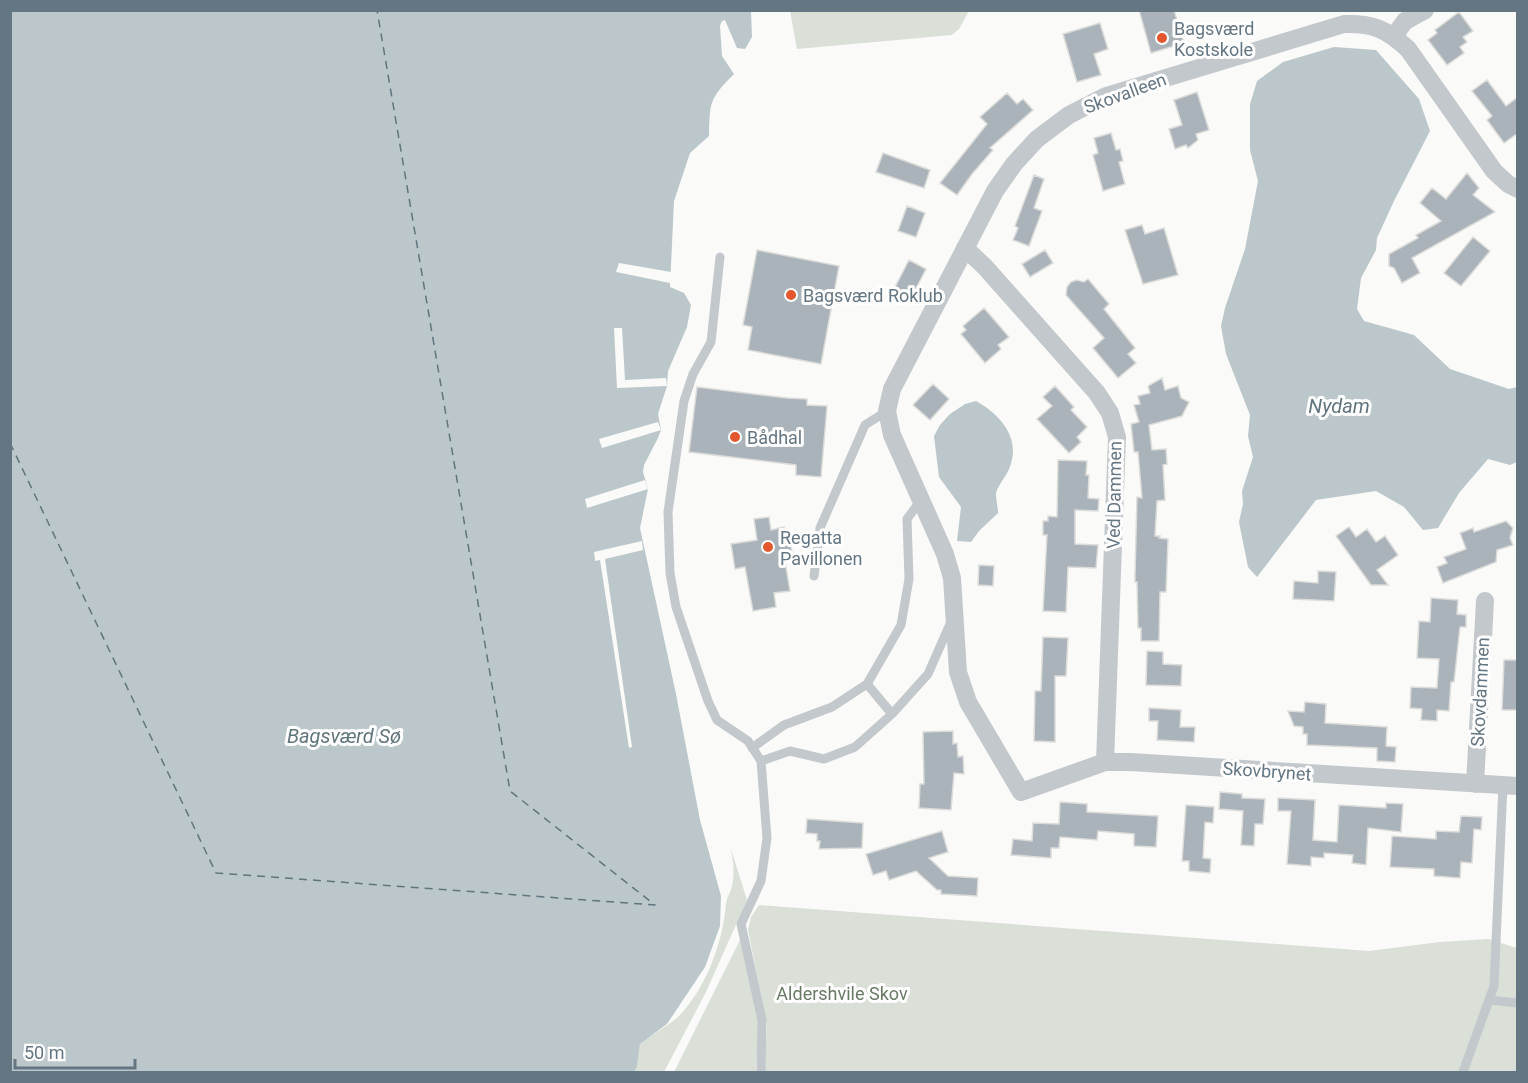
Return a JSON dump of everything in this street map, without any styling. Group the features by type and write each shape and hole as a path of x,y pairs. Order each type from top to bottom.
{"street":[{"path":"1394,36 1404,21 1425,10"},
{"name":"Skovalleen","path":"887,411 892,389 995,191 1014,164 1037,139 1069,115 1106,96 1344,24 1375,26 1394,36 1408,49 1494,171 1508,184 1518,189"},
{"name":"Ved Dammen","path":"965,248 985,267 1097,393 1110,413 1117,437 1105,762"},
{"path":"887,411 892,435 950,570 956,610"},
{"name":"Skovdammen","path":"1475,784 1485,601"},
{"name":"Skovbrynet","path":"956,610 958,672 968,702 1021,792 1105,762 1510,786"}],"lane":[{"path":"720,257 711,342 693,374 684,401 668,512 670,573 676,607 708,701 717,720 748,741 760,761 767,838 761,881 741,924 762,1020 761,1072"},
{"path":"814,576 820,528 865,425 887,411"},
{"path":"752,748 784,725 832,707 867,684 901,625 909,579 907,519 921,500"},
{"path":"760,761 790,751 824,759 855,747 892,714 928,674 956,610"},
{"path":"867,684 892,714"},
{"path":"1462,1072 1494,987 1510,786"},
{"path":"1489,1000 1518,1003"}],"green space":[{"path":"790,10 969,11 959,29 952,35 797,49"},
{"path":"731,849 747,900 706,992 664,1072 634,1072 637,1067 640,1044 681,1014 699,990 706,976 717,948 733,881"},
{"name":"Aldershvile Skov","path":"759,905 1369,951 1440,942 1488,939 1517,948 1517,1072 764,1072 767,1026 748,930 751,917"},
{"path":"741,938 759,1020 756,1072 674,1072"}],"water":[{"name":"Bagsværd Sø","path":"10,11 751,11 752,37 745,49 737,48 725,20 722,21 720,26 722,56 734,74 712,102 709,136 690,153 674,201 670,287 684,293 691,305 687,327 668,371 667,386 658,414 661,430 644,465 643,472 648,489 640,528 676,694 700,820 721,896 720,926 705,967 667,1024 640,1044 637,1067 634,1072 11,1072"},
{"name":"Nydam","path":"1334,47 1376,50 1419,99 1430,131 1377,238 1376,250 1361,278 1357,309 1364,321 1414,335 1450,369 1509,389 1517,387 1517,462 1510,465 1488,459 1459,493 1438,528 1423,530 1404,507 1376,491 1316,500 1257,577 1248,567 1239,522 1243,504 1242,491 1253,457 1248,436 1250,415 1226,354 1221,326 1245,249 1258,181 1250,150 1250,104 1257,81 1283,62"},
{"path":"976,401 994,413 1007,429 1013,448 1012,458 1008,472 997,491 998,513 971,542 957,541 961,507 939,477 934,436 950,414 965,404"}],"pier":[{"path":"619,263 671,272 672,265 675,265 674,285 681,288 670,287 670,283 616,272"},
{"path":"614,328 622,328 625,380 666,378 667,386 617,388"},
{"path":"658,422 661,430 602,448 599,439"},
{"path":"645,480 648,489 587,508 585,499"},
{"path":"642,541 643,550 605,559 632,747 629,748 600,560 595,561 594,552"}],"building":[{"path":"1139,10 1174,10 1184,43 1151,53"},
{"path":"1459,12 1473,31 1463,37 1467,42 1460,47 1464,53 1447,65 1428,40 1437,33 1435,30"},
{"path":"1100,23 1108,49 1094,54 1101,75 1077,82 1063,34"},
{"path":"1487,80 1506,106 1518,97 1518,133 1504,143 1487,120 1492,116 1472,91"},
{"path":"1197,92 1209,130 1196,134 1198,140 1188,148 1186,145 1175,149 1169,129 1182,125 1174,100"},
{"path":"1007,93 1017,104 1023,99 1033,110 990,148 993,150 957,195 940,183 987,124 980,117"},
{"path":"1111,133 1116,150 1120,149 1123,161 1119,162 1125,184 1103,191 1093,155 1098,153 1094,138"},
{"path":"883,153 930,170 924,188 876,172"},
{"path":"1467,173 1479,188 1473,195 1495,212 1412,258 1420,273 1402,283 1394,268 1389,266 1389,254 1418,238 1416,235 1441,221 1420,203 1432,188 1446,199"},
{"path":"1034,175 1044,179 1034,208 1042,211 1029,246 1013,240 1018,228 1015,226"},
{"path":"907,206 925,213 916,237 898,231"},
{"path":"1142,225 1145,234 1164,228 1178,275 1143,284 1125,230"},
{"path":"1473,237 1490,251 1461,286 1444,273"},
{"name":"Bagsværd Roklub","path":"757,250 839,266 821,364 748,350 752,327 743,325"},
{"path":"1045,250 1053,263 1030,277 1022,264"},
{"path":"909,260 926,269 910,300 893,291"},
{"path":"1088,279 1109,304 1104,309 1135,348 1128,354 1136,363 1118,378 1093,348 1104,338 1066,295 1067,287 1071,282 1077,280 1084,282"},
{"path":"984,308 1009,337 998,345 1001,349 985,363 961,334 966,330 963,326"},
{"path":"1162,378 1165,390 1178,386 1181,398 1189,402 1182,416 1149,425 1152,450 1166,449 1167,464 1163,465 1165,500 1157,501 1155,536 1168,539 1166,592 1160,592 1159,641 1141,641 1141,628 1138,628 1135,575 1137,497 1142,498 1138,452 1134,452 1131,424 1139,422 1134,405 1140,404 1138,396 1150,393 1148,386"},
{"path":"933,384 949,399 930,420 913,405"},
{"path":"1055,386 1074,407 1071,410 1087,427 1077,437 1081,442 1069,453 1037,419 1052,406 1043,397"},
{"name":"Bådhal","path":"697,387 807,399 807,405 827,406 821,477 796,475 796,465 689,452"},
{"path":"1058,460 1087,461 1088,498 1099,499 1098,511 1075,510 1075,544 1098,545 1096,568 1068,567 1066,612 1043,611 1047,535 1043,535 1043,521 1048,521 1048,516 1057,517"},
{"path":"769,517 771,530 784,527 786,535 789,534 793,560 785,561 790,591 774,593 776,607 753,611 745,567 735,569 731,544 757,540 754,519"},
{"path":"1506,521 1513,528 1510,538 1513,545 1497,550 1496,562 1443,583 1437,567 1447,563 1444,557 1466,549 1460,533 1473,528 1474,532"},
{"path":"1349,527 1356,537 1367,529 1376,542 1385,536 1398,555 1377,570 1388,585 1371,585 1336,536"},
{"path":"979,565 994,566 993,586 978,585"},
{"path":"1318,571 1336,572 1334,601 1293,599 1294,581 1318,583"},
{"path":"1431,598 1458,600 1457,614 1466,615 1466,627 1460,627 1449,711 1437,710 1437,721 1421,720 1422,709 1410,708 1411,687 1437,688 1439,659 1417,658 1419,621 1430,622"},
{"path":"1043,637 1068,638 1066,676 1055,676 1055,742 1034,741 1035,691 1041,691"},
{"path":"1147,651 1163,652 1163,664 1182,665 1181,686 1146,685"},
{"path":"1504,660 1518,660 1518,710 1502,710"},
{"path":"1305,702 1326,704 1325,723 1387,727 1386,746 1396,747 1395,762 1377,761 1377,748 1307,745 1307,734 1303,734 1303,727 1294,726 1288,711 1304,712"},
{"path":"1149,708 1181,710 1180,727 1195,727 1194,742 1157,740 1158,721 1149,721"},
{"path":"953,731 953,744 957,743 958,757 963,756 964,774 954,773 951,810 919,808 920,784 924,784 923,732"},
{"path":"1220,792 1242,794 1242,798 1265,799 1263,824 1255,824 1254,846 1241,845 1243,811 1219,809"},
{"path":"1278,798 1315,800 1313,840 1337,842 1339,805 1386,808 1386,803 1403,804 1401,832 1368,828 1366,865 1352,863 1353,855 1324,853 1324,858 1311,857 1311,866 1287,864 1291,811 1278,811"},
{"path":"1060,802 1087,804 1087,812 1158,816 1156,847 1134,846 1134,834 1098,831 1097,840 1060,837 1059,848 1051,848 1051,858 1011,855 1013,839 1032,841 1033,823 1059,824"},
{"path":"1186,805 1214,807 1213,823 1205,822 1203,858 1211,859 1210,873 1189,871 1189,861 1182,861"},
{"path":"1461,816 1482,817 1481,830 1474,829 1472,863 1461,862 1460,878 1434,876 1434,869 1390,867 1392,836 1436,839 1436,831 1459,832"},
{"path":"807,819 863,823 862,848 819,849 820,841 817,841 817,834 806,833"},
{"path":"942,831 948,852 929,858 948,876 978,878 977,896 941,894 941,890 937,890 916,871 889,880 886,871 873,875 866,854"}],"ferry route":[{"path":"10,443 216,873 655,905 510,791 377,10"}],"place":[{"name":"Bagsværd Kostskole","path":"1162,38"},
{"name":"Bagsværd Roklub","path":"791,295"},
{"name":"Bådhal","path":"735,437"},
{"name":"Regatta Pavillonen","path":"768,547"}]}
